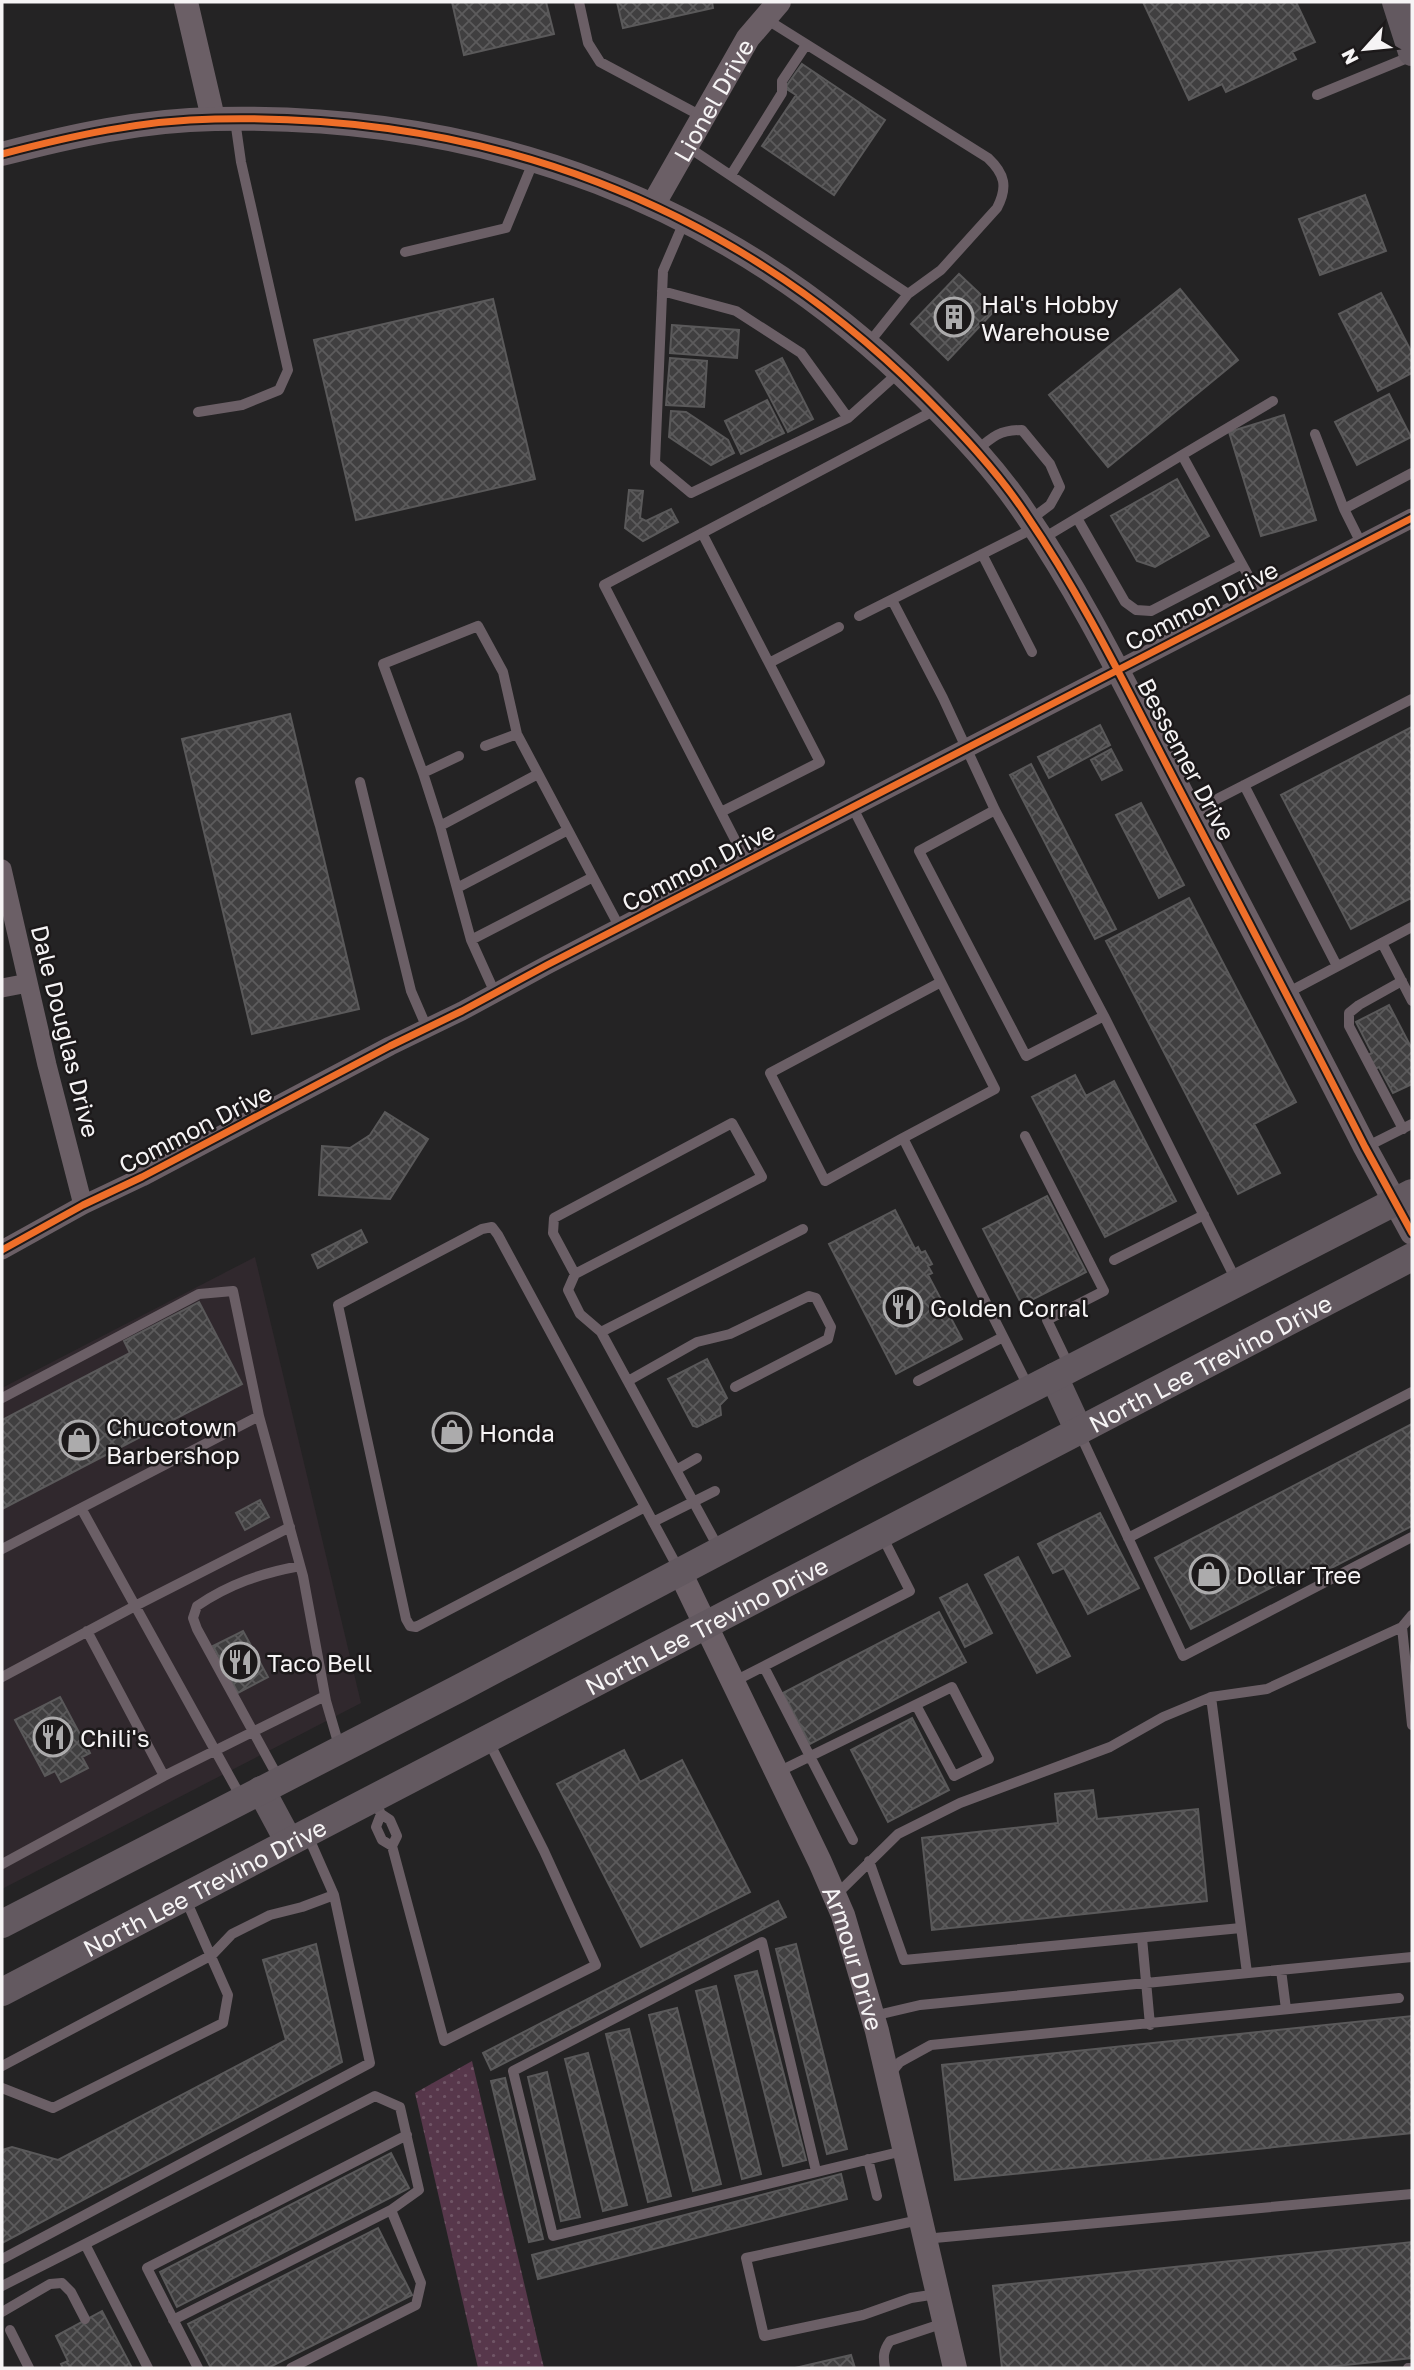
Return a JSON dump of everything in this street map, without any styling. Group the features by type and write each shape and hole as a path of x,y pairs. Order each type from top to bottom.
{"main road":[{"path":"1396,2 1412,54"},
{"path":"2,1924 1404,1197"},
{"name":"North Lee Trevino Drive","path":"2,1992 298,1837 377,1806 488,1739 1412,1257"},
{"path":"1051,1378 1079,1431"},
{"path":"261,1790 298,1837"}],"street":[{"path":"186,2 224,119"},
{"name":"Lionel Drive","path":"653,205 748,38 772,10"},
{"name":"Bessemer Drive","path":"2,154 117,128 224,119 318,121 381,127 468,142 534,160 617,188 685,220 787,281 900,371 976,452 1035,529 1094,624 1365,1147 1404,1197 1412,1233"},
{"name":"Common Drive","path":"2,1250 83,1205 142,1177 1412,518"},
{"name":"Dale Douglas Drive","path":"2,869 83,1205"},
{"path":"2,988 28,983"},
{"name":"Armour Drive","path":"680,1572 778,1773 843,1915 872,2016 956,2368"}],"lane":[{"path":"579,2 588,43 600,62 704,117"},
{"path":"772,10 806,45 988,158 999,168 1005,183 1003,196 990,216 941,270 908,294 868,344"},
{"path":"731,175 782,93 782,81 806,45"},
{"path":"1317,95 1412,54"},
{"path":"198,412 242,405 279,390 288,370 241,162 224,119"},
{"path":"687,146 908,294"},
{"path":"405,252 506,228 534,160"},
{"path":"685,220 663,271 655,463 691,493 848,418 900,371"},
{"path":"662,291 736,311 801,353 848,418"},
{"path":"859,617 1035,529 1077,518 1273,401"},
{"path":"747,863 604,585 938,409"},
{"path":"976,452 1006,430 1022,430 1050,464 1060,487 1035,529"},
{"path":"1315,434 1344,509 1362,545"},
{"path":"1182,455 1260,597"},
{"path":"1344,509 1412,473"},
{"path":"1077,518 1125,602 1136,610 1151,611 1242,564"},
{"path":"702,533 820,762 721,812"},
{"path":"982,554 1032,652"},
{"path":"892,600 943,698 995,810 1104,1016 1237,1282"},
{"path":"495,993 471,940 440,826 383,664 478,626 503,672 517,734 620,928"},
{"path":"769,663 839,627"},
{"path":"1193,813 1412,699"},
{"path":"485,746 517,734"},
{"path":"423,773 458,755"},
{"path":"440,826 538,774"},
{"path":"360,782 411,991 427,1028"},
{"path":"1244,785 1337,967"},
{"path":"853,808 941,982 995,1089 825,1181 770,1073 941,982"},
{"path":"995,810 919,851 1026,1056 1104,1016"},
{"path":"457,888 568,830"},
{"path":"471,940 593,877"},
{"path":"1287,993 1412,927"},
{"path":"1381,943 1412,1001"},
{"path":"1365,1147 1408,1126 1349,1026 1349,1013 1402,981"},
{"path":"575,1274 552,1233 554,1219 732,1123 762,1177 575,1274 568,1290 580,1314 601,1332 720,1551"},
{"path":"1025,1136 1104,1290 1047,1320 1051,1378"},
{"path":"903,1138 1003,1337 1051,1378"},
{"path":"1114,1260 1204,1215"},
{"path":"645,1507 416,1627 410,1626 406,1619 338,1305 482,1229 492,1227 645,1507 680,1572"},
{"path":"601,1332 803,1229"},
{"path":"2,1398 199,1294 233,1291 259,1416 300,1566 325,1696 340,1749"},
{"path":"628,1381 697,1342 730,1334 809,1296 816,1298 831,1327 828,1339 735,1387"},
{"path":"918,1381 1003,1337"},
{"path":"1128,1538 1412,1392"},
{"path":"2,1549 259,1416"},
{"path":"1079,1431 1183,1656 1412,1537"},
{"path":"676,1470 697,1458"},
{"path":"653,1522 715,1491"},
{"path":"81,1508 215,1751 261,1790"},
{"path":"2,1677 290,1527"},
{"path":"732,1683 910,1591 881,1534"},
{"path":"261,1790 253,1732 197,1629 194,1618 197,1606 216,1593 243,1580 300,1566"},
{"path":"835,1896 898,1834 960,1803 1110,1747 1163,1717 1211,1697 1267,1689 1402,1627 1412,1615"},
{"path":"1402,1627 1412,1725"},
{"path":"87,1631 164,1776"},
{"path":"764,1667 853,1840"},
{"path":"778,1773 952,1687 989,1759 954,1776 916,1705"},
{"path":"2,1864 164,1776 325,1696"},
{"path":"1211,1697 1247,1973"},
{"path":"377,1806 390,1820 397,1836 392,1846 444,2041 596,1965 544,1851 488,1739"},
{"path":"377,1806 376,1827 382,1840 392,1846"},
{"path":"2,2259 370,2063 334,1895 298,1837"},
{"path":"869,1861 904,1960 1241,1928"},
{"path":"2,2066 212,1955 232,1934 270,1915 334,1895"},
{"path":"2,2088 53,2108 223,2023 228,1995 185,1896"},
{"path":"1142,1938 1150,2025"},
{"path":"816,2171 762,1942 513,2071 553,2236 903,2151"},
{"path":"872,2016 920,2005 1412,1957"},
{"path":"1281,1970 1286,2009"},
{"path":"887,2077 900,2062 932,2045 1399,1998"},
{"path":"2,2286 375,2096 400,2108 419,2190 391,2210 173,2320"},
{"path":"198,2368 147,2268 407,2135"},
{"path":"868,2159 877,2196"},
{"path":"937,2294 911,2298 863,2315 764,2336 746,2258 922,2229 1412,2194"},
{"path":"291,2368 416,2305 421,2283 391,2210"},
{"path":"85,2244 148,2368"},
{"path":"2,2312 50,2284 62,2283 71,2292 85,2319"},
{"path":"886,2368 883,2359 890,2342 944,2322"},
{"path":"10,2330 29,2368"}],"shaded area":[{"path":"255,1257 361,1703 2,1889 2,1388"},
{"path":"472,2061 544,2368 478,2368 415,2093"}],"building":[{"path":"452,2 546,2 554,34 464,55"},
{"path":"617,2 712,2 713,8 623,28"},
{"path":"1143,2 1296,2 1315,42 1292,52 1296,59 1226,92 1222,84 1189,100"},
{"path":"802,64 885,120 834,195 762,146 796,95 785,88"},
{"path":"1365,195 1386,251 1320,275 1299,219"},
{"name":"Hal's Hobby Warehouse","path":"959,274 996,309 948,360 911,324"},
{"path":"1180,289 1238,360 1108,467 1049,395"},
{"path":"1381,293 1412,353 1412,373 1378,391 1339,314"},
{"path":"493,299 535,479 356,520 314,340"},
{"path":"672,325 739,330 737,358 670,353"},
{"path":"670,358 707,361 704,407 666,405"},
{"path":"782,358 813,419 788,432 756,371"},
{"path":"1389,394 1411,437 1357,465 1335,422"},
{"path":"767,400 784,433 741,454 725,421"},
{"path":"671,411 686,412 728,440 734,453 711,465 669,437"},
{"path":"1284,415 1316,520 1261,536 1229,432"},
{"path":"1177,479 1209,536 1155,567 1137,561 1111,516"},
{"path":"629,490 643,491 640,518 646,521 671,509 678,522 643,541 625,528"},
{"path":"290,714 359,1009 252,1034 182,739"},
{"path":"1100,725 1110,745 1049,778 1038,757"},
{"path":"1412,727 1412,901 1411,898 1351,929 1281,795"},
{"path":"1111,749 1122,770 1102,780 1091,760"},
{"path":"1031,764 1116,929 1095,939 1010,775"},
{"path":"1141,803 1184,885 1159,898 1116,815"},
{"path":"1189,898 1296,1102 1254,1124 1280,1173 1238,1194 1106,941"},
{"path":"1389,1005 1412,1049 1412,1084 1393,1093 1379,1067 1375,1069 1368,1055 1372,1053 1356,1022"},
{"path":"1075,1075 1086,1096 1114,1081 1176,1201 1105,1237 1032,1097"},
{"path":"385,1112 428,1139 390,1199 319,1195 322,1146 350,1148 370,1135"},
{"path":"1047,1196 1086,1272 1022,1305 983,1229"},
{"name":"Golden Corral","path":"895,1210 915,1249 918,1247 921,1253 925,1251 932,1264 928,1266 932,1273 928,1275 962,1339 896,1374 829,1244"},
{"path":"361,1230 367,1242 318,1268 312,1255"},
{"path":"199,1302 242,1384 2,1509 2,1420 130,1353 124,1341"},
{"path":"707,1359 727,1398 720,1405 721,1415 705,1423 702,1420 703,1424 697,1427 693,1426 668,1379"},
{"path":"1412,1424 1412,1526 1320,1574 1315,1565 1191,1629 1155,1558"},
{"path":"260,1500 269,1517 245,1530 236,1513"},
{"path":"1100,1513 1139,1588 1088,1614 1064,1568 1053,1573 1038,1544"},
{"path":"1018,1557 1070,1656 1037,1673 985,1575"},
{"path":"967,1584 992,1633 965,1647 940,1598"},
{"path":"939,1612 966,1662 810,1744 783,1693"},
{"name":"Taco Bell","path":"243,1631 268,1677 238,1693 213,1646"},
{"name":"Chili's","path":"60,1697 90,1753 82,1757 88,1768 61,1782 55,1771 45,1776 15,1720"},
{"path":"912,1718 949,1790 888,1822 851,1750"},
{"path":"624,1750 640,1782 682,1760 750,1892 641,1947 557,1784"},
{"path":"1093,1790 1097,1819 1198,1809 1207,1901 932,1930 922,1838 1058,1823 1055,1794"},
{"path":"778,1901 786,1917 491,2070 483,2053"},
{"path":"316,1944 342,2062 2,2243 2,2150 12,2147 58,2160 286,2040 263,1960"},
{"path":"796,1944 847,2149 827,2154 776,1949"},
{"path":"757,1971 806,2160 783,2166 735,1976"},
{"path":"716,1986 761,2174 742,2179 696,1991"},
{"path":"677,2008 721,2184 693,2191 649,2015"},
{"path":"1412,2016 1412,2133 955,2180 942,2065"},
{"path":"629,2029 671,2196 648,2202 606,2034"},
{"path":"588,2053 627,2205 603,2211 565,2059"},
{"path":"547,2072 580,2217 561,2221 528,2077"},
{"path":"505,2078 543,2239 529,2242 491,2081"},
{"path":"391,2153 409,2188 177,2307 160,2272"},
{"path":"841,2174 847,2199 538,2279 532,2255"},
{"path":"378,2228 412,2295 268,2368 211,2368 188,2324"},
{"path":"1412,2242 1412,2358 1316,2368 1002,2368 993,2286"},
{"path":"102,2311 132,2368 63,2368 61,2364 68,2361 56,2336"},
{"path":"851,2355 855,2368 795,2368"}],"cycle path":[{"path":"2,154 107,130 188,120 316,121 413,132 507,153 598,182 685,221 769,270 848,327 923,395 965,438 1004,484 1046,545 1114,663 1412,1233"},
{"path":"2,1250 83,1205 142,1177 1412,518"}],"place":[{"name":"Hal's Hobby Warehouse","path":"954,317"},
{"name":"Golden Corral","path":"903,1307"},
{"name":"Honda","path":"452,1432"},
{"name":"Chucotown Barbershop","path":"79,1440"},
{"name":"Dollar Tree","path":"1209,1574"},
{"name":"Taco Bell","path":"240,1662"},
{"name":"Chili's","path":"53,1737"}]}
